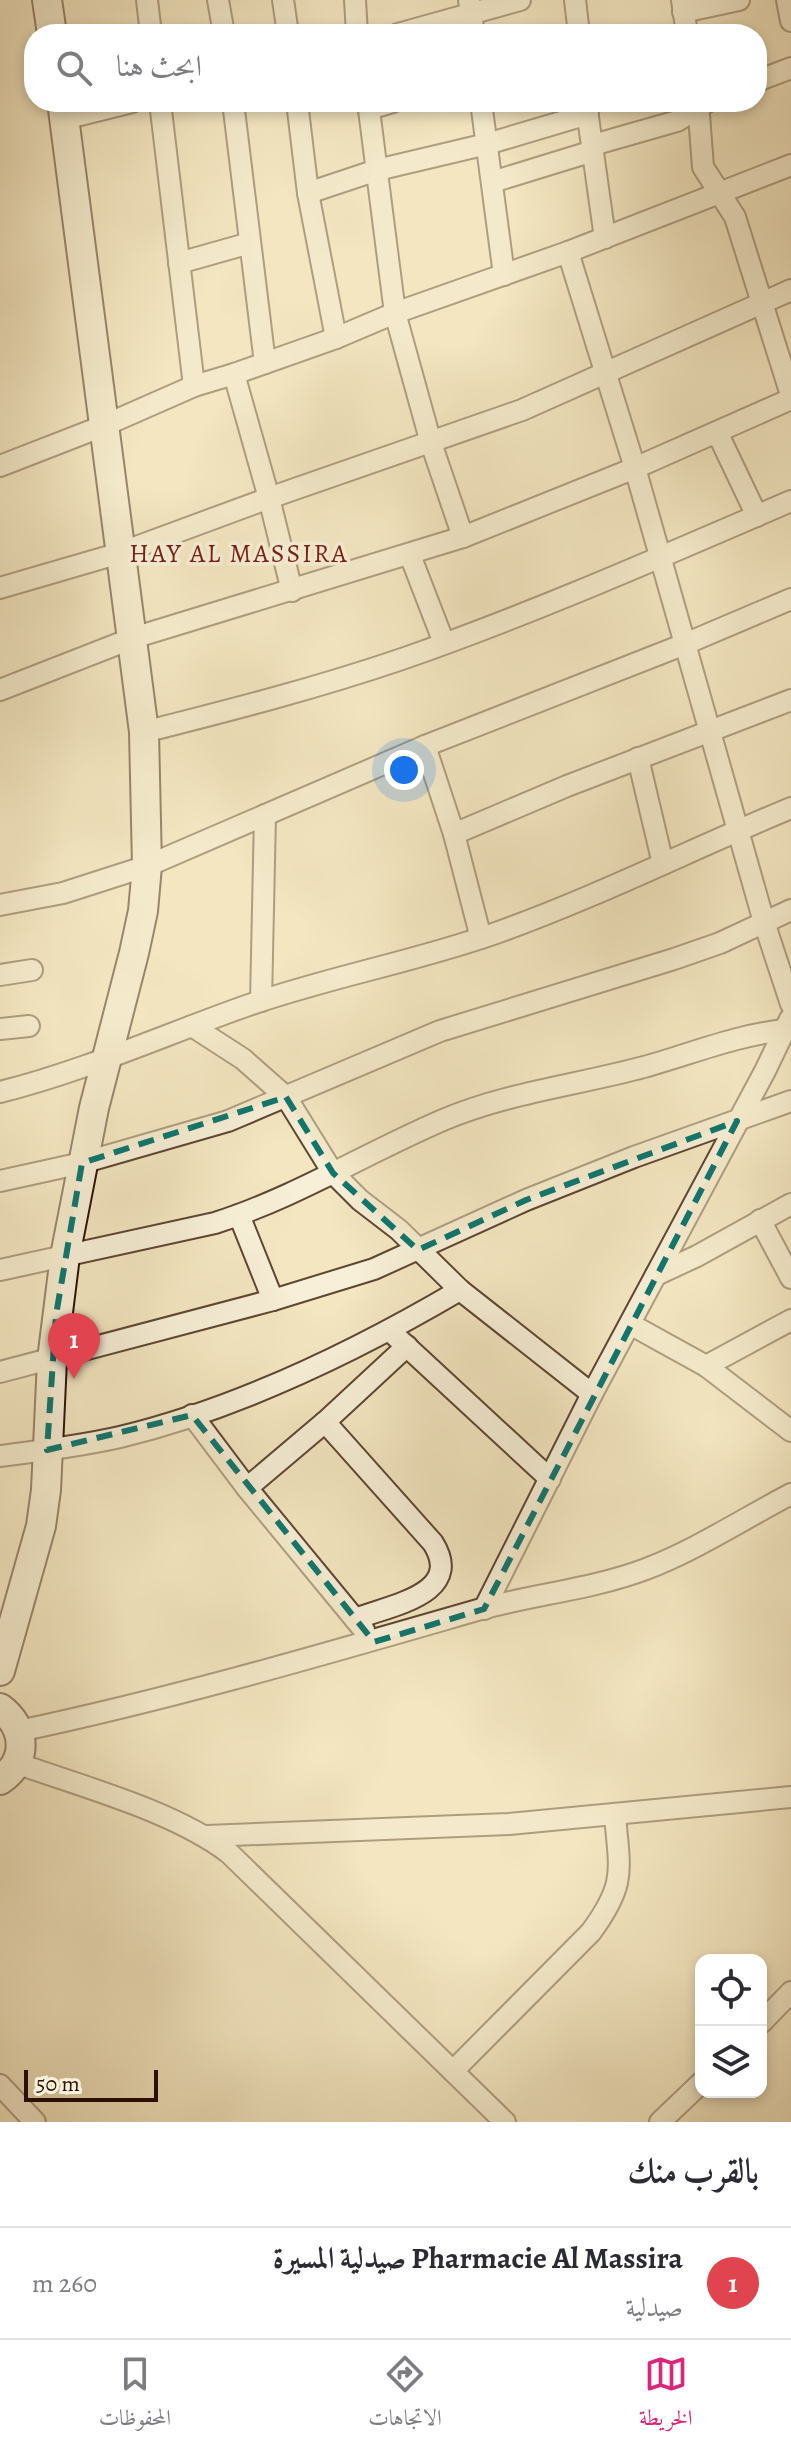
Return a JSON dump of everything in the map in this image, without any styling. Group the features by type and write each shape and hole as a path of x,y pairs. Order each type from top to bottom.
{"street":[{"path":"47,0 51,24"},
{"path":"147,0 150,24"},
{"path":"218,0 222,24"},
{"path":"283,0 287,24"},
{"path":"355,0 356,24"},
{"path":"439,24 520,0"},
{"path":"575,0 578,24"},
{"path":"682,6 739,0"},
{"path":"787,0 791,21"},
{"path":"767,77 791,68"},
{"path":"0,1671 41,1526 46,1490 52,1360 65,1256 82,1163 143,911 147,866 144,732 63,112"},
{"path":"161,112 194,386"},
{"path":"234,112 265,363"},
{"path":"298,112 308,193 336,338"},
{"path":"370,112 395,313 431,443 463,537"},
{"path":"482,112 504,275"},
{"path":"308,193 377,170 487,144 576,112"},
{"path":"588,112 605,238"},
{"path":"492,182 677,121 690,112"},
{"path":"0,690 133,638 463,537 635,468 791,397 735,217 703,167 701,112"},
{"path":"0,466 194,386 336,338 395,313 721,195 791,165"},
{"path":"179,263 250,243"},
{"path":"568,252 635,468 764,922 791,1004"},
{"path":"0,588 120,553 522,410 791,290"},
{"path":"234,374 292,591"},
{"path":"717,432 757,516"},
{"path":"144,732 309,688 444,643 791,501"},
{"path":"410,555 444,643"},
{"path":"0,905 63,893 147,866 425,746 791,599"},
{"path":"454,834 638,758 791,700"},
{"path":"425,746 454,834 481,938"},
{"path":"638,758 663,864"},
{"path":"0,1092 38,1083 107,1059 261,1001 431,955 481,938 583,900 791,808"},
{"path":"261,1001 265,815"},
{"path":"0,1181 82,1163 228,1121 440,1031 674,959 720,943 791,910"},
{"path":"0,975 32,970"},
{"path":"484,1609 592,1394 788,1023"},
{"path":"0,1270 186,1230 239,1215 434,1124 481,1107 643,1067 788,1023"},
{"path":"0,1029 29,1026"},
{"path":"192,1026 243,1059 286,1097 333,1173 460,1290 592,1394"},
{"path":"0,1372 273,1300 374,1269 526,1200 634,1157 791,1101"},
{"path":"656,1275 791,1204"},
{"path":"239,1215 273,1300"},
{"path":"760,1220 790,1276"},
{"path":"0,1456 120,1437 192,1415 295,1375 390,1331 460,1290"},
{"path":"706,1366 791,1320"},
{"path":"630,1324 706,1366 791,1431"},
{"path":"390,1331 550,1479"},
{"path":"247,1488 325,1422 407,1346"},
{"path":"192,1415 247,1488 374,1642"},
{"path":"325,1422 433,1543 443,1563 440,1577 429,1590 355,1619"},
{"path":"19,1731 374,1642 484,1609 614,1579 647,1568 791,1494"},
{"path":"0,1708 11,1717 19,1731 21,1752 8,1772 166,1817 207,1836 229,1853 505,2122"},
{"path":"207,1836 509,1824 791,1797"},
{"path":"453,2071 591,1932 604,1914 618,1885 620,1873 615,1816"},
{"path":"767,2017 791,1992"},
{"path":"0,2085 35,2122"},
{"path":"660,2122 695,2089"}],"highlighted area":[{"path":"286,1097 333,1173 418,1250 526,1200 737,1121 484,1609 374,1642 192,1415 47,1450 56,1315 82,1163"}],"place":[{"name":"Pharmacie Al Massira صيدلية المسيرة","path":"74,1379"}],"district":[{"name":"HAY AL MASSIRA","path":"239,553"}]}
